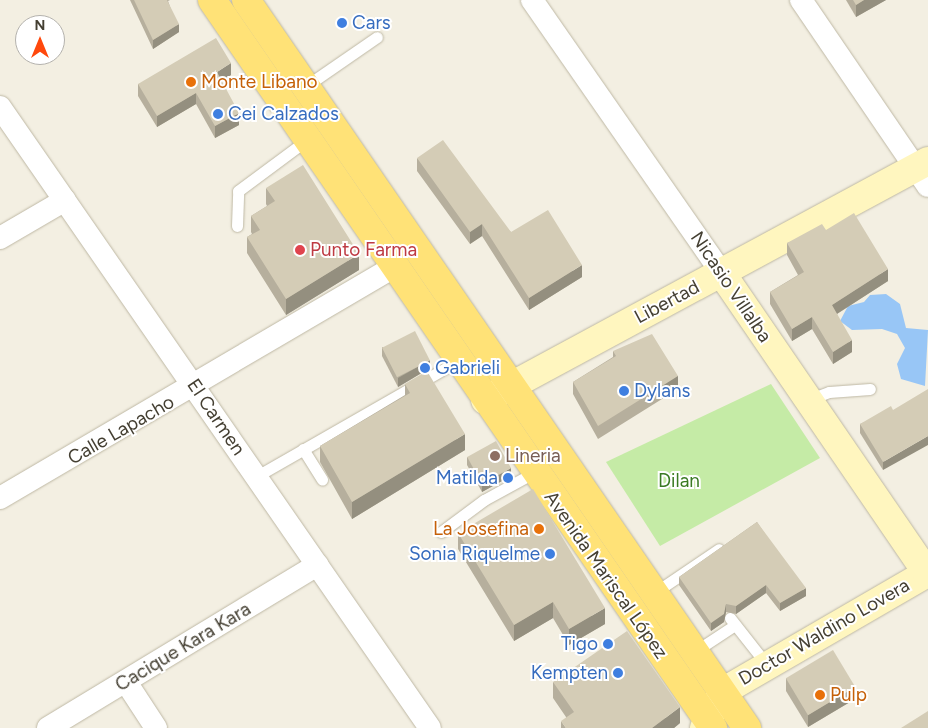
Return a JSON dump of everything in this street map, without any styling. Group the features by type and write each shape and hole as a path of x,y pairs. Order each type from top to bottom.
{"highway":[{"name":"Avenida Mariscal López","path":"212,0 458,361 710,724"},
{"name":"Avenida Mariscal López","path":"246,0 747,728"}],"main road":[{"name":"Libertad","path":"485,400 721,272 924,172"},
{"name":"Nicasio Villalba","path":"721,272 927,574"},
{"name":"Doctor Waldino Lovera","path":"722,692 927,574"},
{"path":"710,724 722,692"}],"street":[{"name":"Nicasio Villalba","path":"532,0 721,272"},
{"path":"801,0 924,172"},
{"name":"El Carmen","path":"0,107 196,387 430,728"},
{"path":"0,238 65,200"},
{"name":"Calle Lapacho","path":"0,498 196,387 394,266"},
{"name":"Cacique Kara Kara","path":"48,728 317,565"},
{"path":"126,682 156,728"}],"lane":[{"path":"306,86 377,36"},
{"path":"237,226 238,191 308,140"},
{"path":"257,476 458,361"},
{"path":"808,400 828,392 870,389"},
{"path":"303,449 322,479"},
{"path":"441,532 484,500 535,472"},
{"path":"654,593 692,572 719,549"},
{"path":"694,652 732,622 768,665"}],"green space":[{"name":"Dilan","path":"771,384 820,458 660,546 606,462"}],"water":[{"path":"886,294 900,304 906,328 928,330 925,386 901,379 897,364 905,348 897,334 882,329 852,330 840,321 848,306 864,302 870,295"}],"building":[{"path":"134,0 167,0 179,24 153,40"},
{"path":"853,0 864,0 856,5"},
{"path":"216,38 231,63 217,72 239,113 215,126 196,93 157,116 138,84"},
{"path":"443,140 511,232 548,210 582,265 529,298 482,224 470,232 417,158"},
{"name":"Punto Farma","path":"303,165 359,254 286,299 247,237 260,230 251,216 275,201 266,188"},
{"path":"854,213 888,269 832,305 852,340 833,352 812,317 792,329 770,292 804,272 787,243 822,224 826,230"},
{"path":"415,331 430,360 397,377 382,348"},
{"name":"Dylans","path":"652,334 678,376 598,426 573,382 616,356 613,351"},
{"path":"427,371 465,434 352,502 320,446 410,393 405,384"},
{"path":"928,389 928,436 883,462 860,424 891,406 893,410"},
{"path":"496,441 511,468 482,484 467,457"},
{"path":"533,489 605,608 569,629 553,602 514,625 458,533"},
{"path":"757,522 806,588 780,603 766,585 736,606 726,604 724,614 711,623 679,577"},
{"name":"Kempten","path":"627,631 680,707 652,728 566,728 561,721 574,712 553,682"},
{"name":"Pulp","path":"833,650 855,687 808,715 786,678"},
{"path":"928,711 928,728 901,728"}],"place":[{"name":"Cars","path":"342,23"},
{"name":"Monte Libano","path":"191,82"},
{"name":"Cei Calzados","path":"218,114"},
{"name":"Punto Farma","path":"300,250"},
{"name":"Gabrieli","path":"425,368"},
{"name":"Dylans","path":"624,391"},
{"name":"Lineria","path":"495,456"},
{"name":"Matilda","path":"508,478"},
{"name":"La Josefina","path":"539,529"},
{"name":"Sonia Riquelme","path":"550,554"},
{"name":"Tigo","path":"608,644"},
{"name":"Kempten","path":"618,673"},
{"name":"Pulp","path":"820,695"}]}
